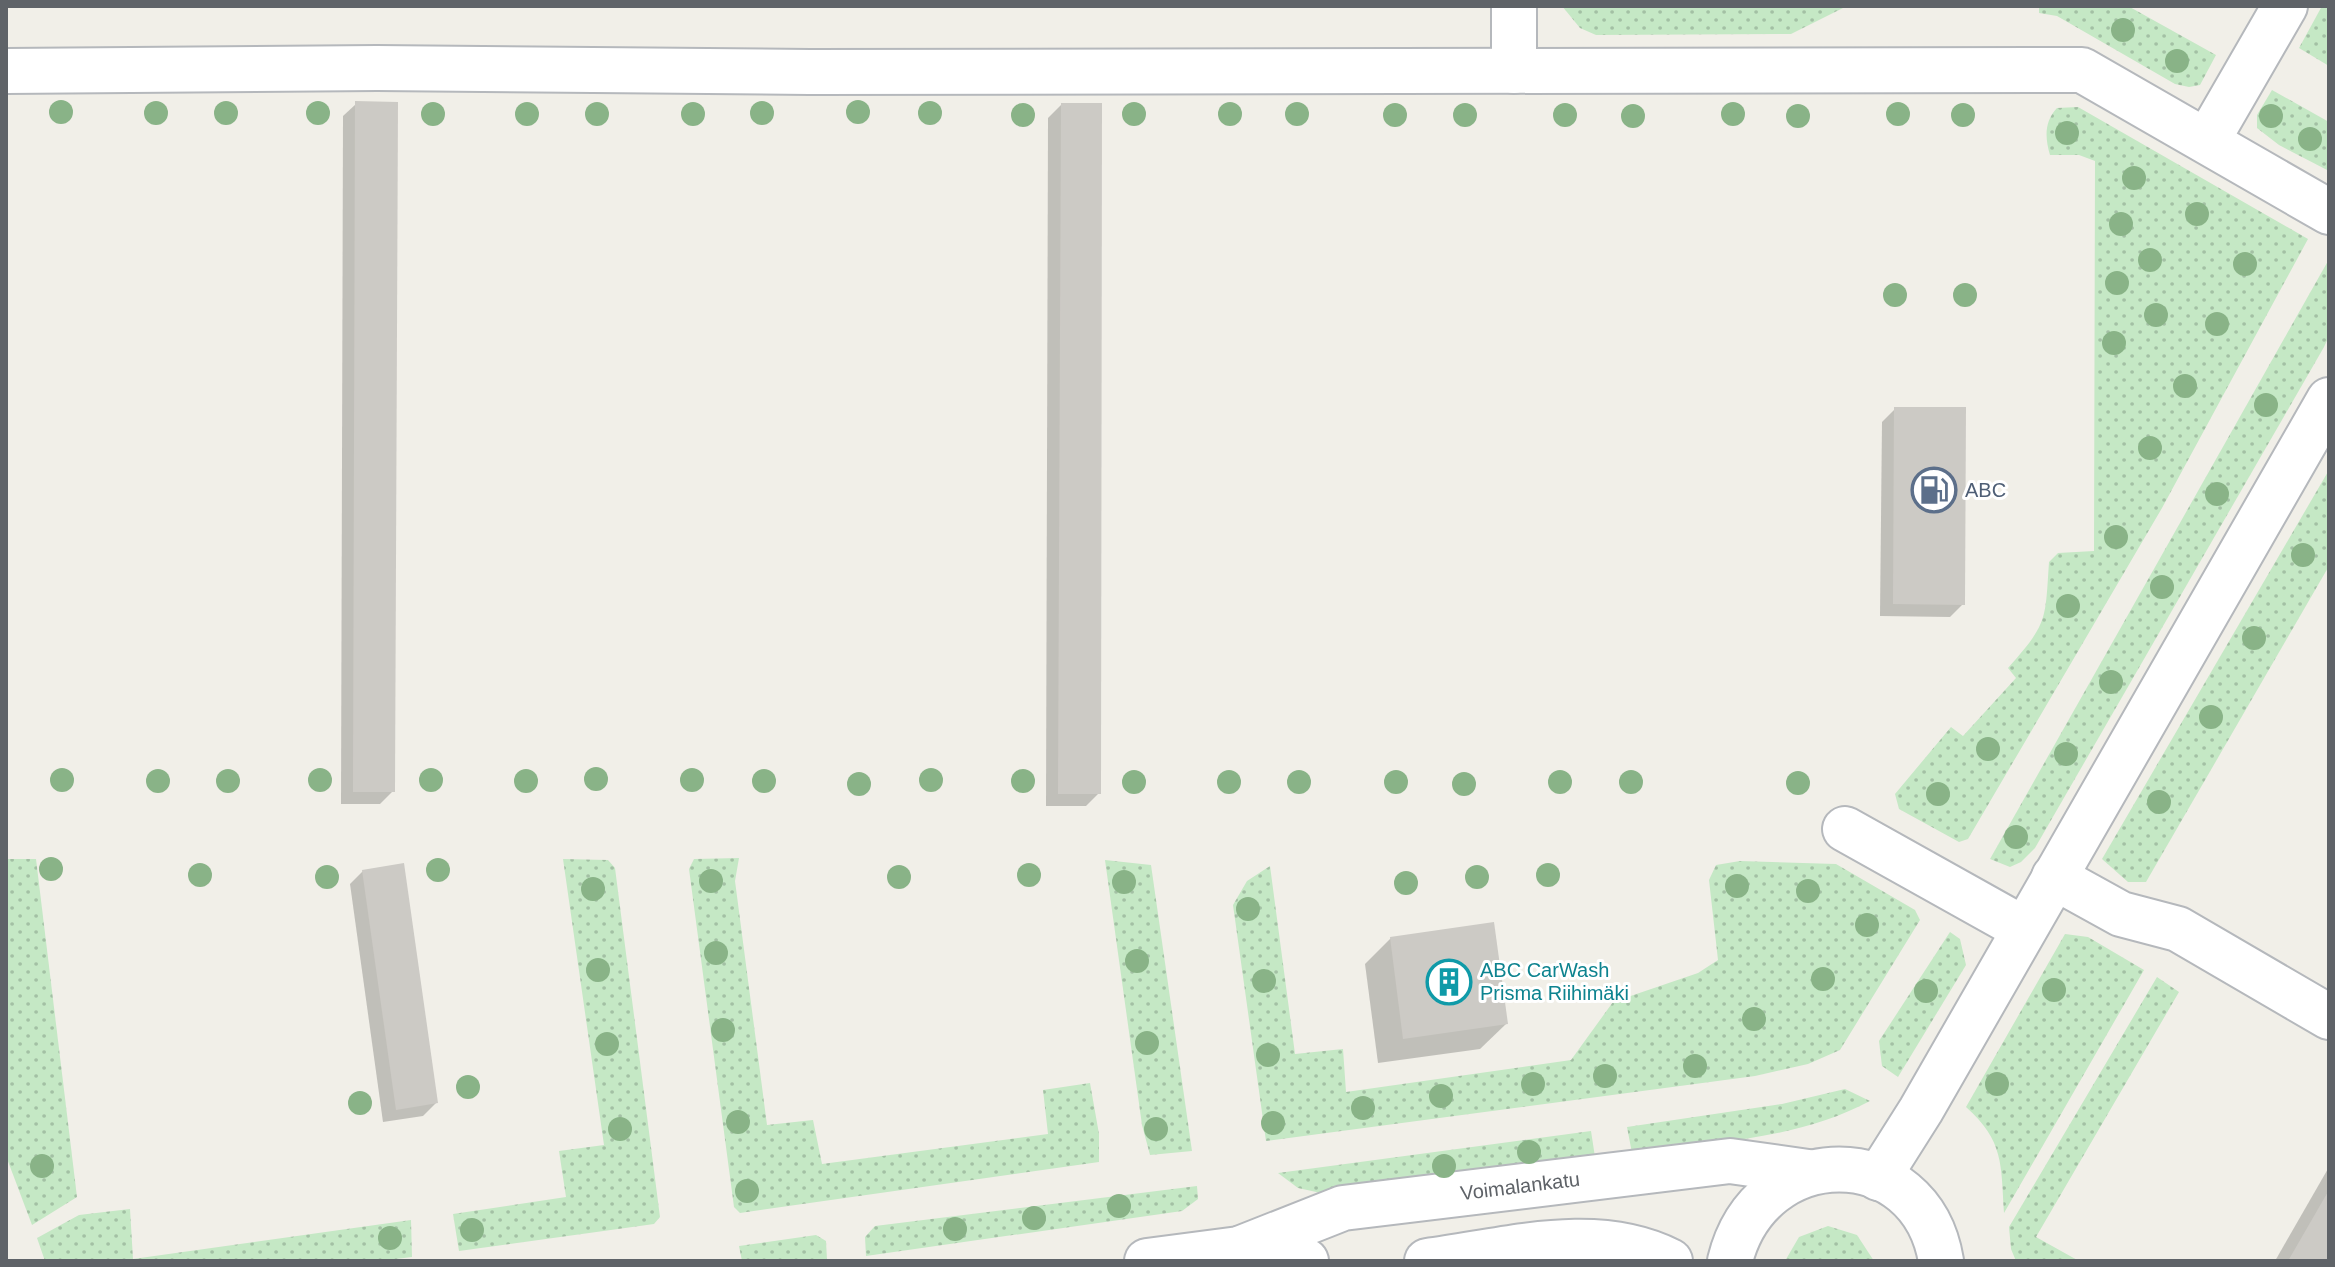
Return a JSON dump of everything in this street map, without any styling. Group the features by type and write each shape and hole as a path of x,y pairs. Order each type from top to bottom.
{"street":[{"path":"1514,6 1514,71"},
{"path":"2207,141 2285,6"},
{"path":"6,71 377,68 2082,70 2329,212"},
{"path":"1941,1261 1932,1229 1921,1211 1907,1195 1878,1178 1921,1110 2329,400"},
{"path":"1845,829 2024,929"},
{"path":"2054,877 2121,914 2178,929 2329,1017"},
{"name":"Voimalankatu","path":"1147,1261 1239,1249 1343,1208 1730,1161 1808,1172 1850,1170 1878,1178"},
{"path":"1730,1261 1735,1241 1755,1206 1788,1180 1808,1172"},
{"path":"1427,1261 1579,1241 1626,1245 1670,1261"},
{"name":"Voimalankatu","path":"1239,1249 1306,1261"}],"green space":[{"path":"1562,6 1847,6 1791,34 1596,35 1580,28"},
{"path":"2039,6 2128,6 2216,55 2200,85 2189,87 2175,84 2057,16 2039,13"},
{"path":"2322,6 2329,6 2329,66 2299,48"},
{"path":"2272,90 2329,122 2329,171 2279,145 2257,128 2257,115"},
{"path":"2078,107 2308,239 2162,508 1968,839 1959,842 1899,809 1895,794 1951,727 1963,736 2016,678 2008,668 2031,641 2042,620 2049,562 2058,553 2094,551 2095,161 2079,155 2050,155 2047,136 2050,119 2057,108"},
{"path":"2328,261 2329,336 2324,347 2035,848 2021,862 2010,867 1990,859"},
{"path":"2329,470 2329,566 2146,882 2128,882 2102,859"},
{"path":"739,858 735,881 767,1125 813,1120 822,1164 1048,1134 1043,1090 1090,1083 1099,1134 1099,1162 740,1213 734,1207 689,869 694,859"},
{"path":"6,859 36,859 77,1197 32,1225 6,1156"},
{"path":"563,859 608,860 615,868 660,1217 654,1224 459,1251 453,1214 566,1197 559,1151 604,1145"},
{"path":"1105,860 1151,865 1192,1151 1150,1155 1142,1125"},
{"path":"1740,861 1836,864 1915,910 1920,920 1840,1050 1808,1064 1755,1076 1266,1141 1233,905 1247,881 1270,866 1295,1054 1343,1049 1346,1092 1571,1060 1613,1002 1698,973 1718,960 1709,880 1716,865"},
{"path":"1950,932 1960,939 1966,965 1898,1077 1882,1066 1879,1041"},
{"path":"2065,934 2088,937 2144,970 2004,1213 1998,1154 1988,1131 1966,1107"},
{"path":"2157,977 2179,992 2036,1237 2079,1261 2016,1261 2011,1249 2009,1227"},
{"path":"1845,1089 1870,1101 1842,1114 1784,1132 1632,1153 1627,1127 1782,1104"},
{"path":"1591,1131 1595,1157 1321,1193 1298,1188 1278,1173"},
{"path":"1197,1186 1198,1199 1182,1211 866,1256 865,1237 875,1226"},
{"path":"130,1209 133,1259 411,1220 412,1257 380,1261 45,1261 37,1238 79,1215"},
{"path":"1828,1226 1857,1235 1874,1261 1785,1261 1799,1237"},
{"path":"816,1235 826,1241 827,1260 742,1261 739,1246"}],"building":[{"path":"355,101 398,102 395,792 353,792"},
{"path":"1061,103 1102,103 1101,794 1058,794"},
{"path":"1894,407 1966,407 1965,605 1893,604"},
{"path":"404,863 438,1103 396,1110 362,870"},
{"name":"ABC CarWash Prisma Riihimäki","path":"1494,922 1508,1024 1403,1039 1390,937"},
{"path":"2329,1190 2329,1261 2288,1261"}],"place":[{"name":"ABC","path":"1934,490"},
{"name":"ABC CarWash Prisma Riihimäki","path":"1449,982"}]}
